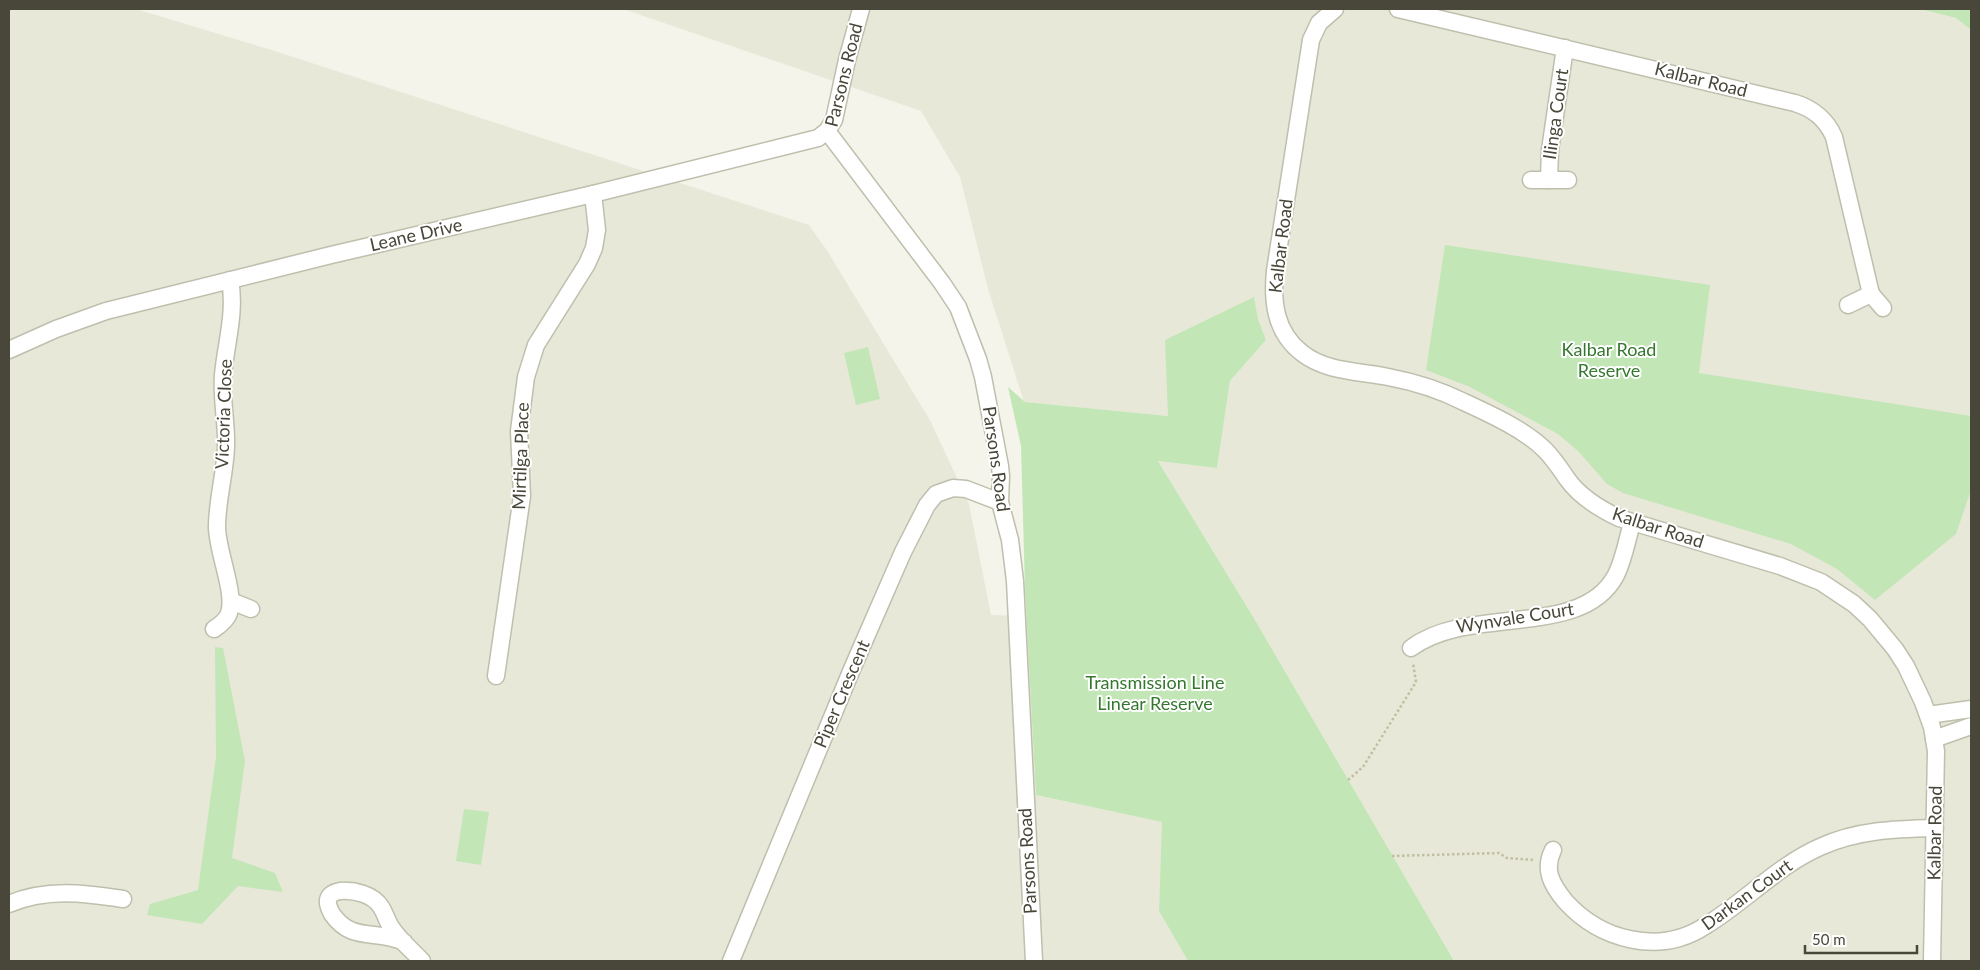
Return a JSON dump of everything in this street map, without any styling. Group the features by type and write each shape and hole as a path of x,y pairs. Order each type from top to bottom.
{"street":[{"name":"Parsons Road","path":"861,9 847,60 836,114 827,131 942,283 961,313 978,359 988,396 1002,476 1000,502 1010,540 1015,581 1034,961"},
{"name":"Kalbar Road","path":"1335,9 1319,23 1314,31 1309,53 1274,284 1274,306 1280,326 1301,352 1321,364 1410,382 1447,394 1483,411 1538,443 1553,458 1569,481 1588,500 1609,513 1632,523 1803,574 1838,592 1870,619 1895,649 1915,683 1928,715 1934,739 1936,766 1932,961"},
{"name":"Kalbar Road","path":"1398,9 1422,12 1795,103 1819,115 1826,122 1834,137 1871,294"},
{"name":"Ilinga Court","path":"1549,180 1550,150 1565,48"},
{"name":"Leane Drive","path":"9,350 38,336 88,317 230,280 813,140 827,131"},
{"path":"1531,180 1568,180"},
{"name":"Mirtilga Place","path":"496,676 522,496 519,432 526,377 536,344 587,264 594,248 597,230 593,194"},
{"name":"Victoria Close","path":"230,280 233,301 222,386 226,434 225,458 217,524 218,545 231,601"},
{"path":"1848,305 1871,294 1883,308"},
{"name":"Piper Crescent","path":"730,961 852,669 903,552 927,505 936,494 953,488 966,489 1000,502"},
{"name":"Wynvale Court","path":"1411,648 1420,641 1442,631 1569,612 1590,603 1605,591 1616,575 1632,523"},
{"path":"214,630 226,620 231,601 251,609"},
{"path":"1928,715 1971,709"},
{"path":"1934,739 1971,726"},
{"name":"Darkan Court","path":"1553,850 1548,866 1551,881 1558,893 1583,918 1602,930 1622,938 1635,941 1659,941 1684,936 1705,926 1794,860 1832,842 1876,831 1935,828"},
{"path":"9,904 31,897 63,893 124,899"},
{"path":"404,942 422,961"}],"path":[{"path":"1348,780 1362,766 1416,682 1411,648"},
{"path":"1392,856 1499,854 1507,858 1532,860 1553,850"}],"shaded area":[{"path":"9,9 136,9 278,52 809,225 828,252 931,422 969,504 991,615 1027,616 1036,795 1163,822 1159,911 1188,961 9,961"},
{"path":"623,9 1920,9 1956,18 1971,30 1971,961 1454,961 1255,620 1158,461 1217,468 1230,381 1266,340 1258,319 1254,298 1168,416 1024,402 988,289 960,177 921,111"}],"green space":[{"path":"1920,9 1971,9 1971,30 1956,18"},
{"name":"Kalbar Road Reserve","path":"1445,245 1710,285 1699,373 1971,416 1971,490 1956,534 1875,600 1837,569 1791,544 1623,493 1607,484 1578,451 1558,434 1470,387 1426,370"},
{"name":"Transmission Line Linear Reserve","path":"1254,297 1258,319 1266,340 1230,381 1217,468 1158,461 1255,620 1454,961 1188,961 1159,911 1162,822 1036,795 1025,588 1021,446 1008,387 1025,402 1168,416 1165,340"},
{"path":"868,347 880,399 856,405 844,353"},
{"path":"215,647 223,648 245,761 232,858 275,873 283,892 238,886 202,924 147,915 150,904 198,890 216,757"},
{"path":"464,809 489,812 481,865 456,861"}]}
